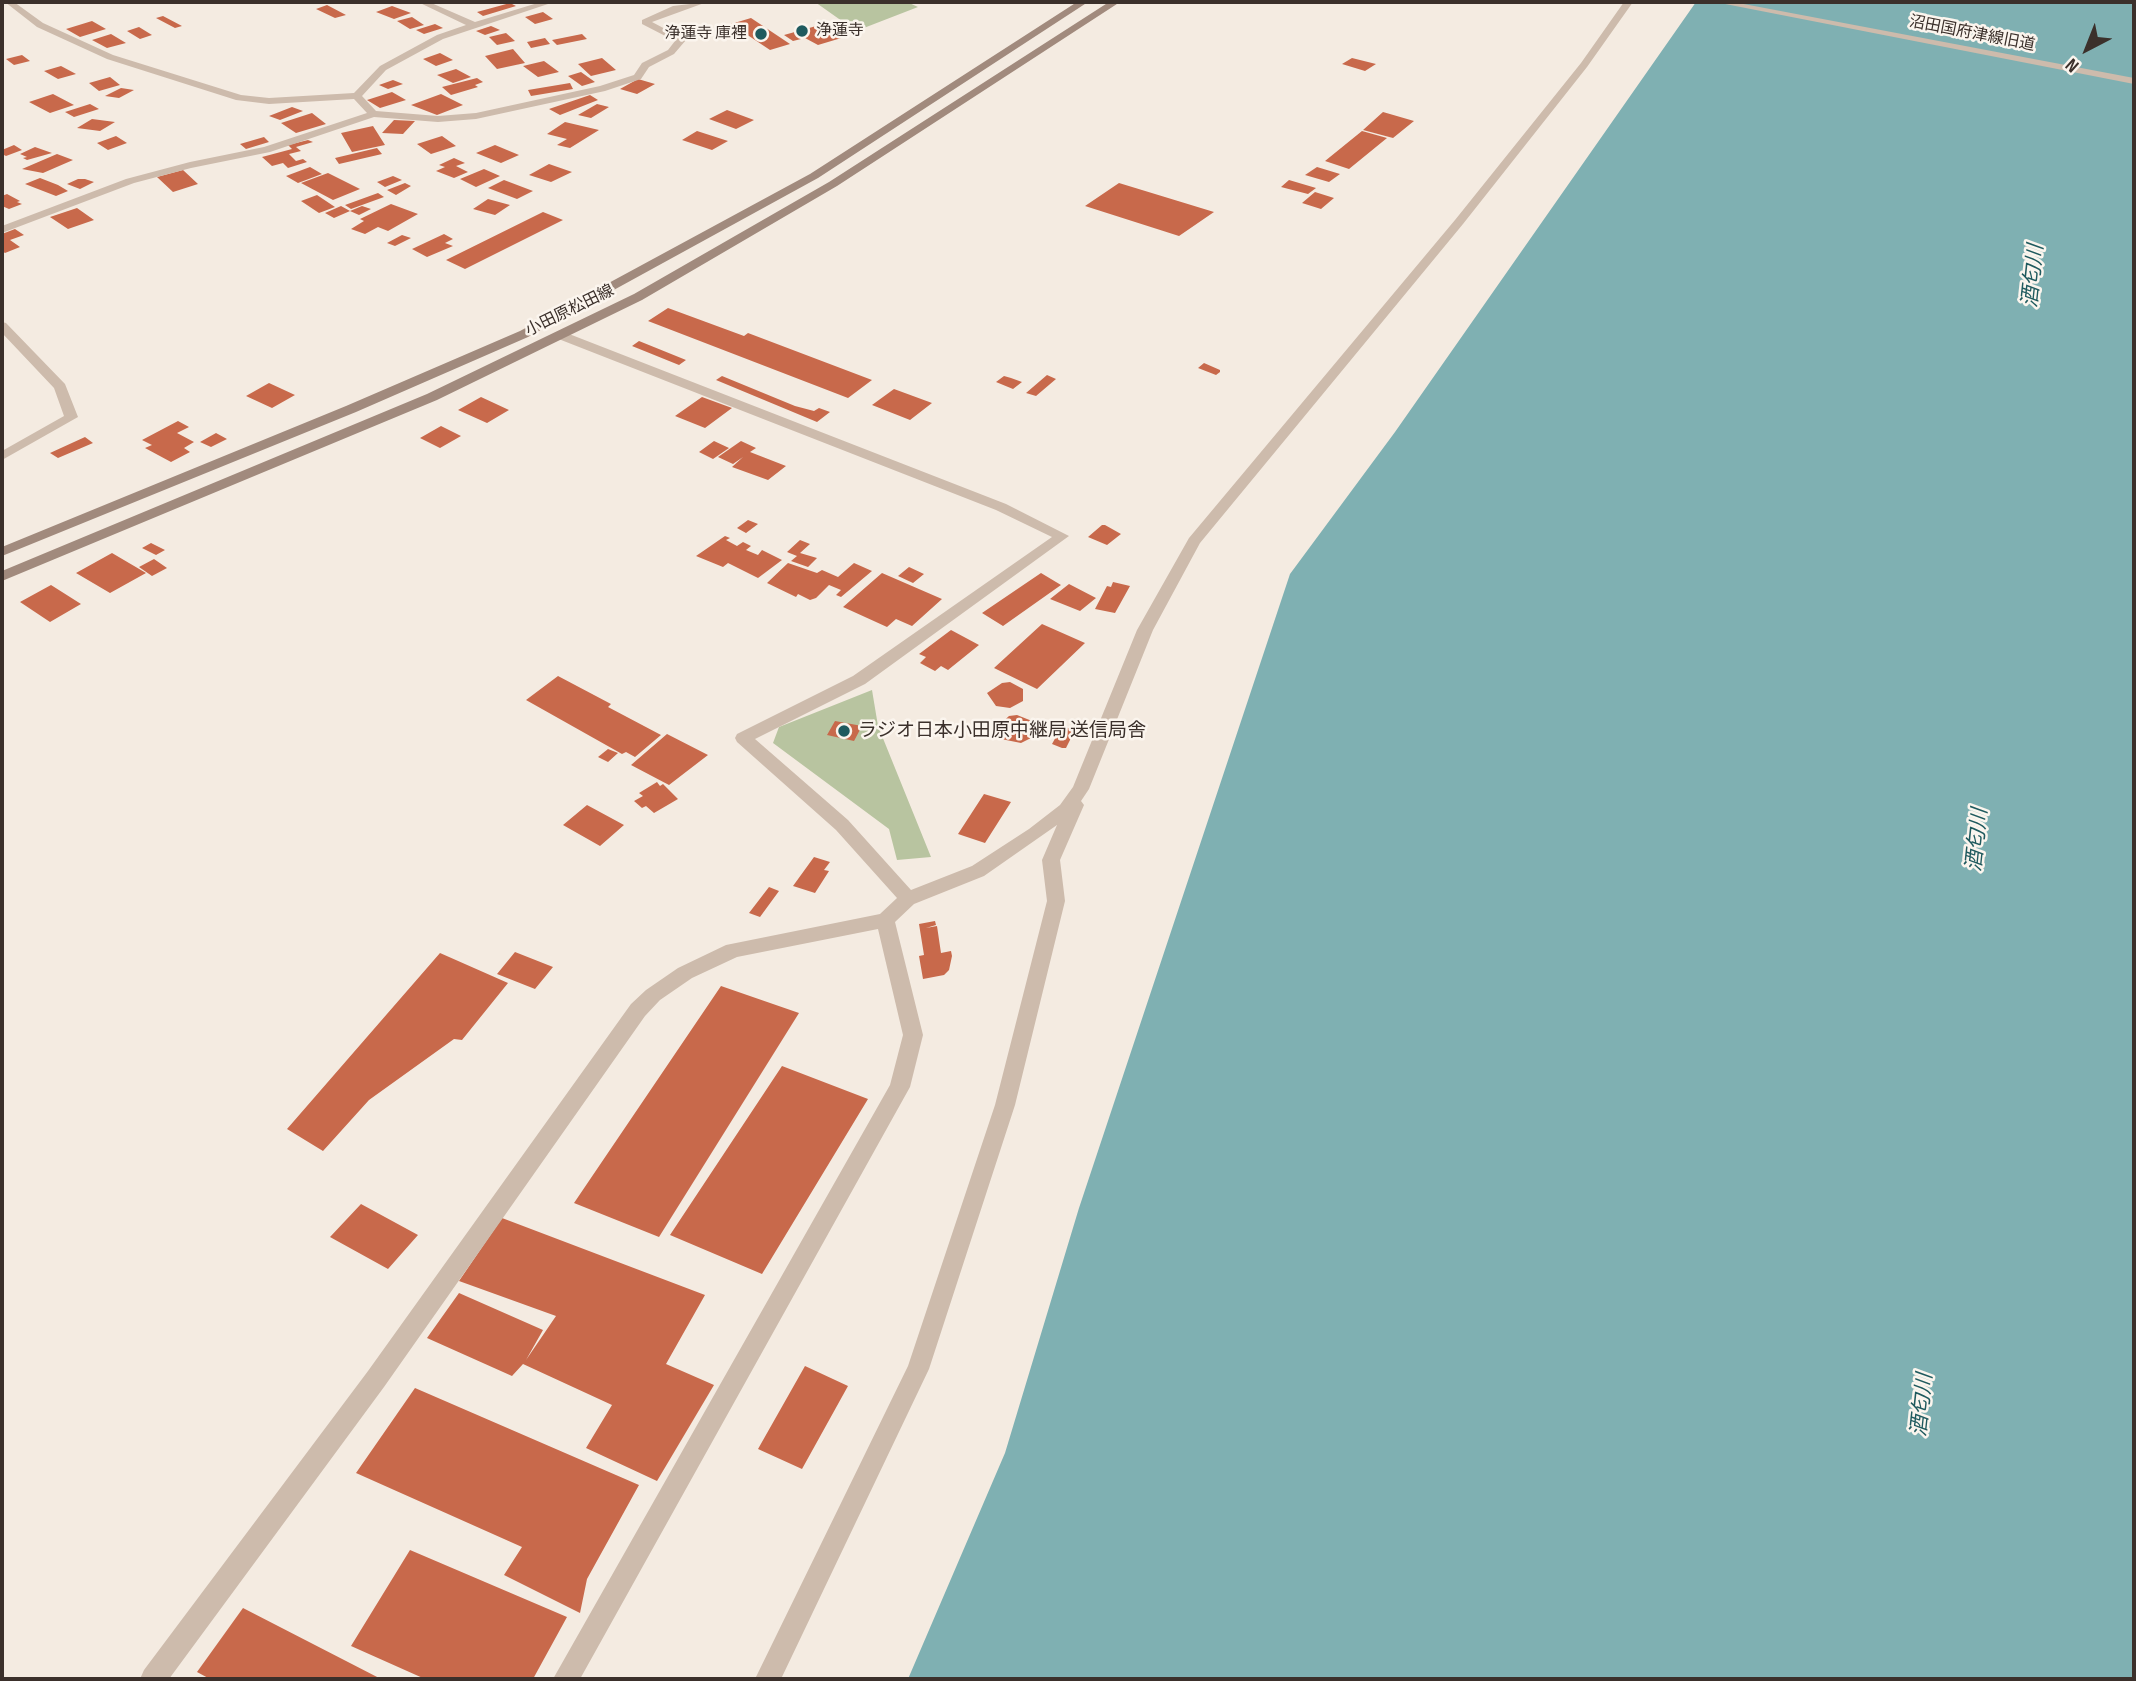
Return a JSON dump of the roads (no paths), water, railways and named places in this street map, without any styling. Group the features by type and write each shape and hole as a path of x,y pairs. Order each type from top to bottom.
{"main road":[{"name":"小田原松田線","path":"2,552 374,399 524,334 804,182 1083,2"},
{"name":"小田原松田線","path":"2,576 419,402 650,290 822,190 1115,2"}],"street":[{"path":"9,2 40,25 110,57 240,98 270,101 357,96 383,68 440,37 550,2"},
{"path":"422,2 474,25"},
{"path":"672,2 683,6"},
{"path":"2,230 64,204 130,181 190,165 267,150 373,114 438,119 476,116 536,100 602,89 638,77 645,65 671,52 681,40 645,22 683,6 702,2"},
{"path":"768,1679 918,1369 1005,1105 1056,901 1051,860 1145,630 1194,541 1460,222 1584,65 1628,2"},
{"name":"沼田国府津線旧道","path":"1720,2 2134,81"},
{"path":"357,96 373,114"},
{"path":"2,326 60,387 71,416 2,456"},
{"path":"561,335 1001,507 1062,536 859,680 743,738 842,825 908,899"},
{"path":"153,1679 376,1379 638,1010 668,984 733,950 885,920 908,899 978,871 1035,834 1066,809 1082,789"},
{"path":"566,1679 901,1087 913,1035 885,920"}],"water":[{"name":"酒匂川","path":"1696,2 2134,2 2134,1679 908,1679 1005,1453 1079,1208 1290,574 1395,432"}],"place":[{"name":"浄蓮寺","path":"802,31"},
{"name":"浄蓮寺 庫裡","path":"761,34"},
{"name":"ラジオ日本小田原中継局 送信局舎","path":"844,731"}]}
